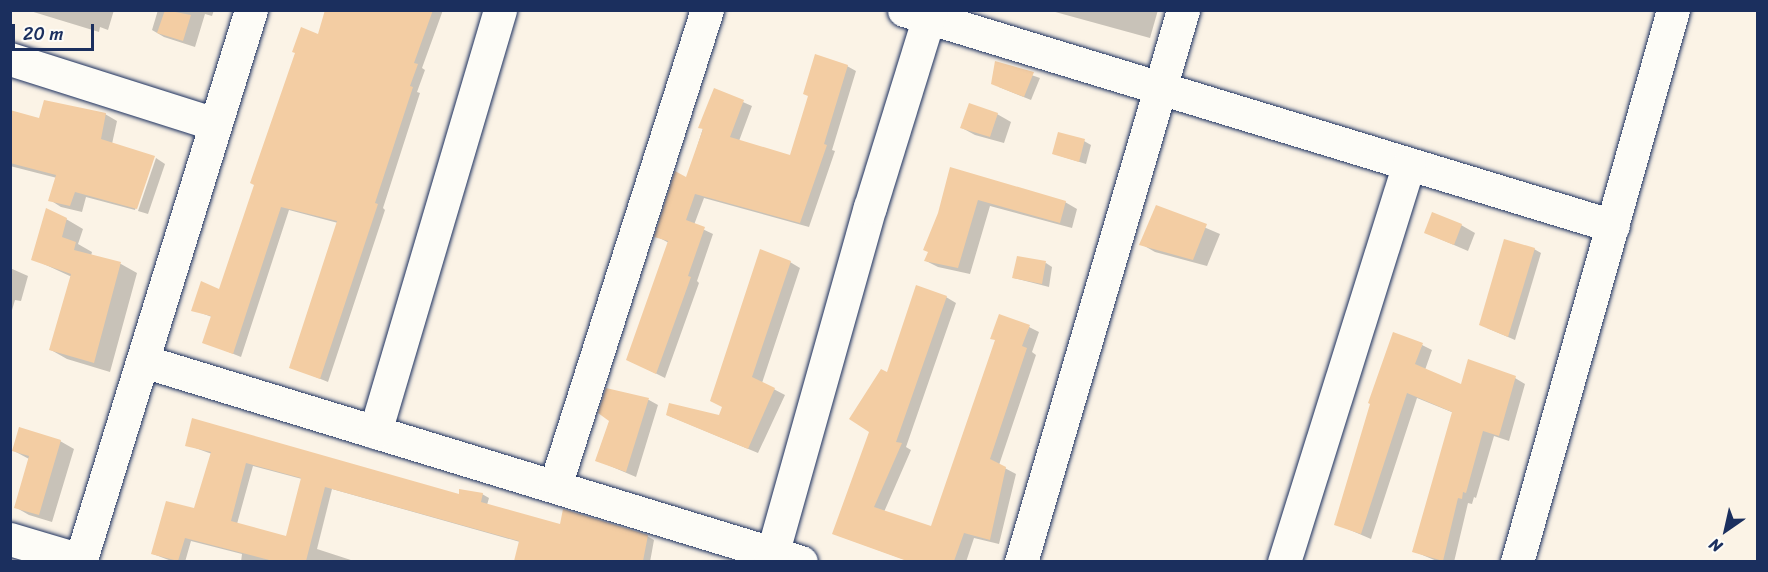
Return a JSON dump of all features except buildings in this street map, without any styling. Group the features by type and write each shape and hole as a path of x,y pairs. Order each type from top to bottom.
{"street":[{"path":"10,539 81,561 251,10"},
{"path":"375,432 500,10"},
{"path":"555,486 707,10"},
{"path":"1021,561 1183,10"},
{"path":"1517,561 1673,10"},
{"path":"143,361 555,486 781,559 921,13 1613,226"},
{"path":"10,59 215,124"},
{"path":"1284,561 1409,164"}]}
